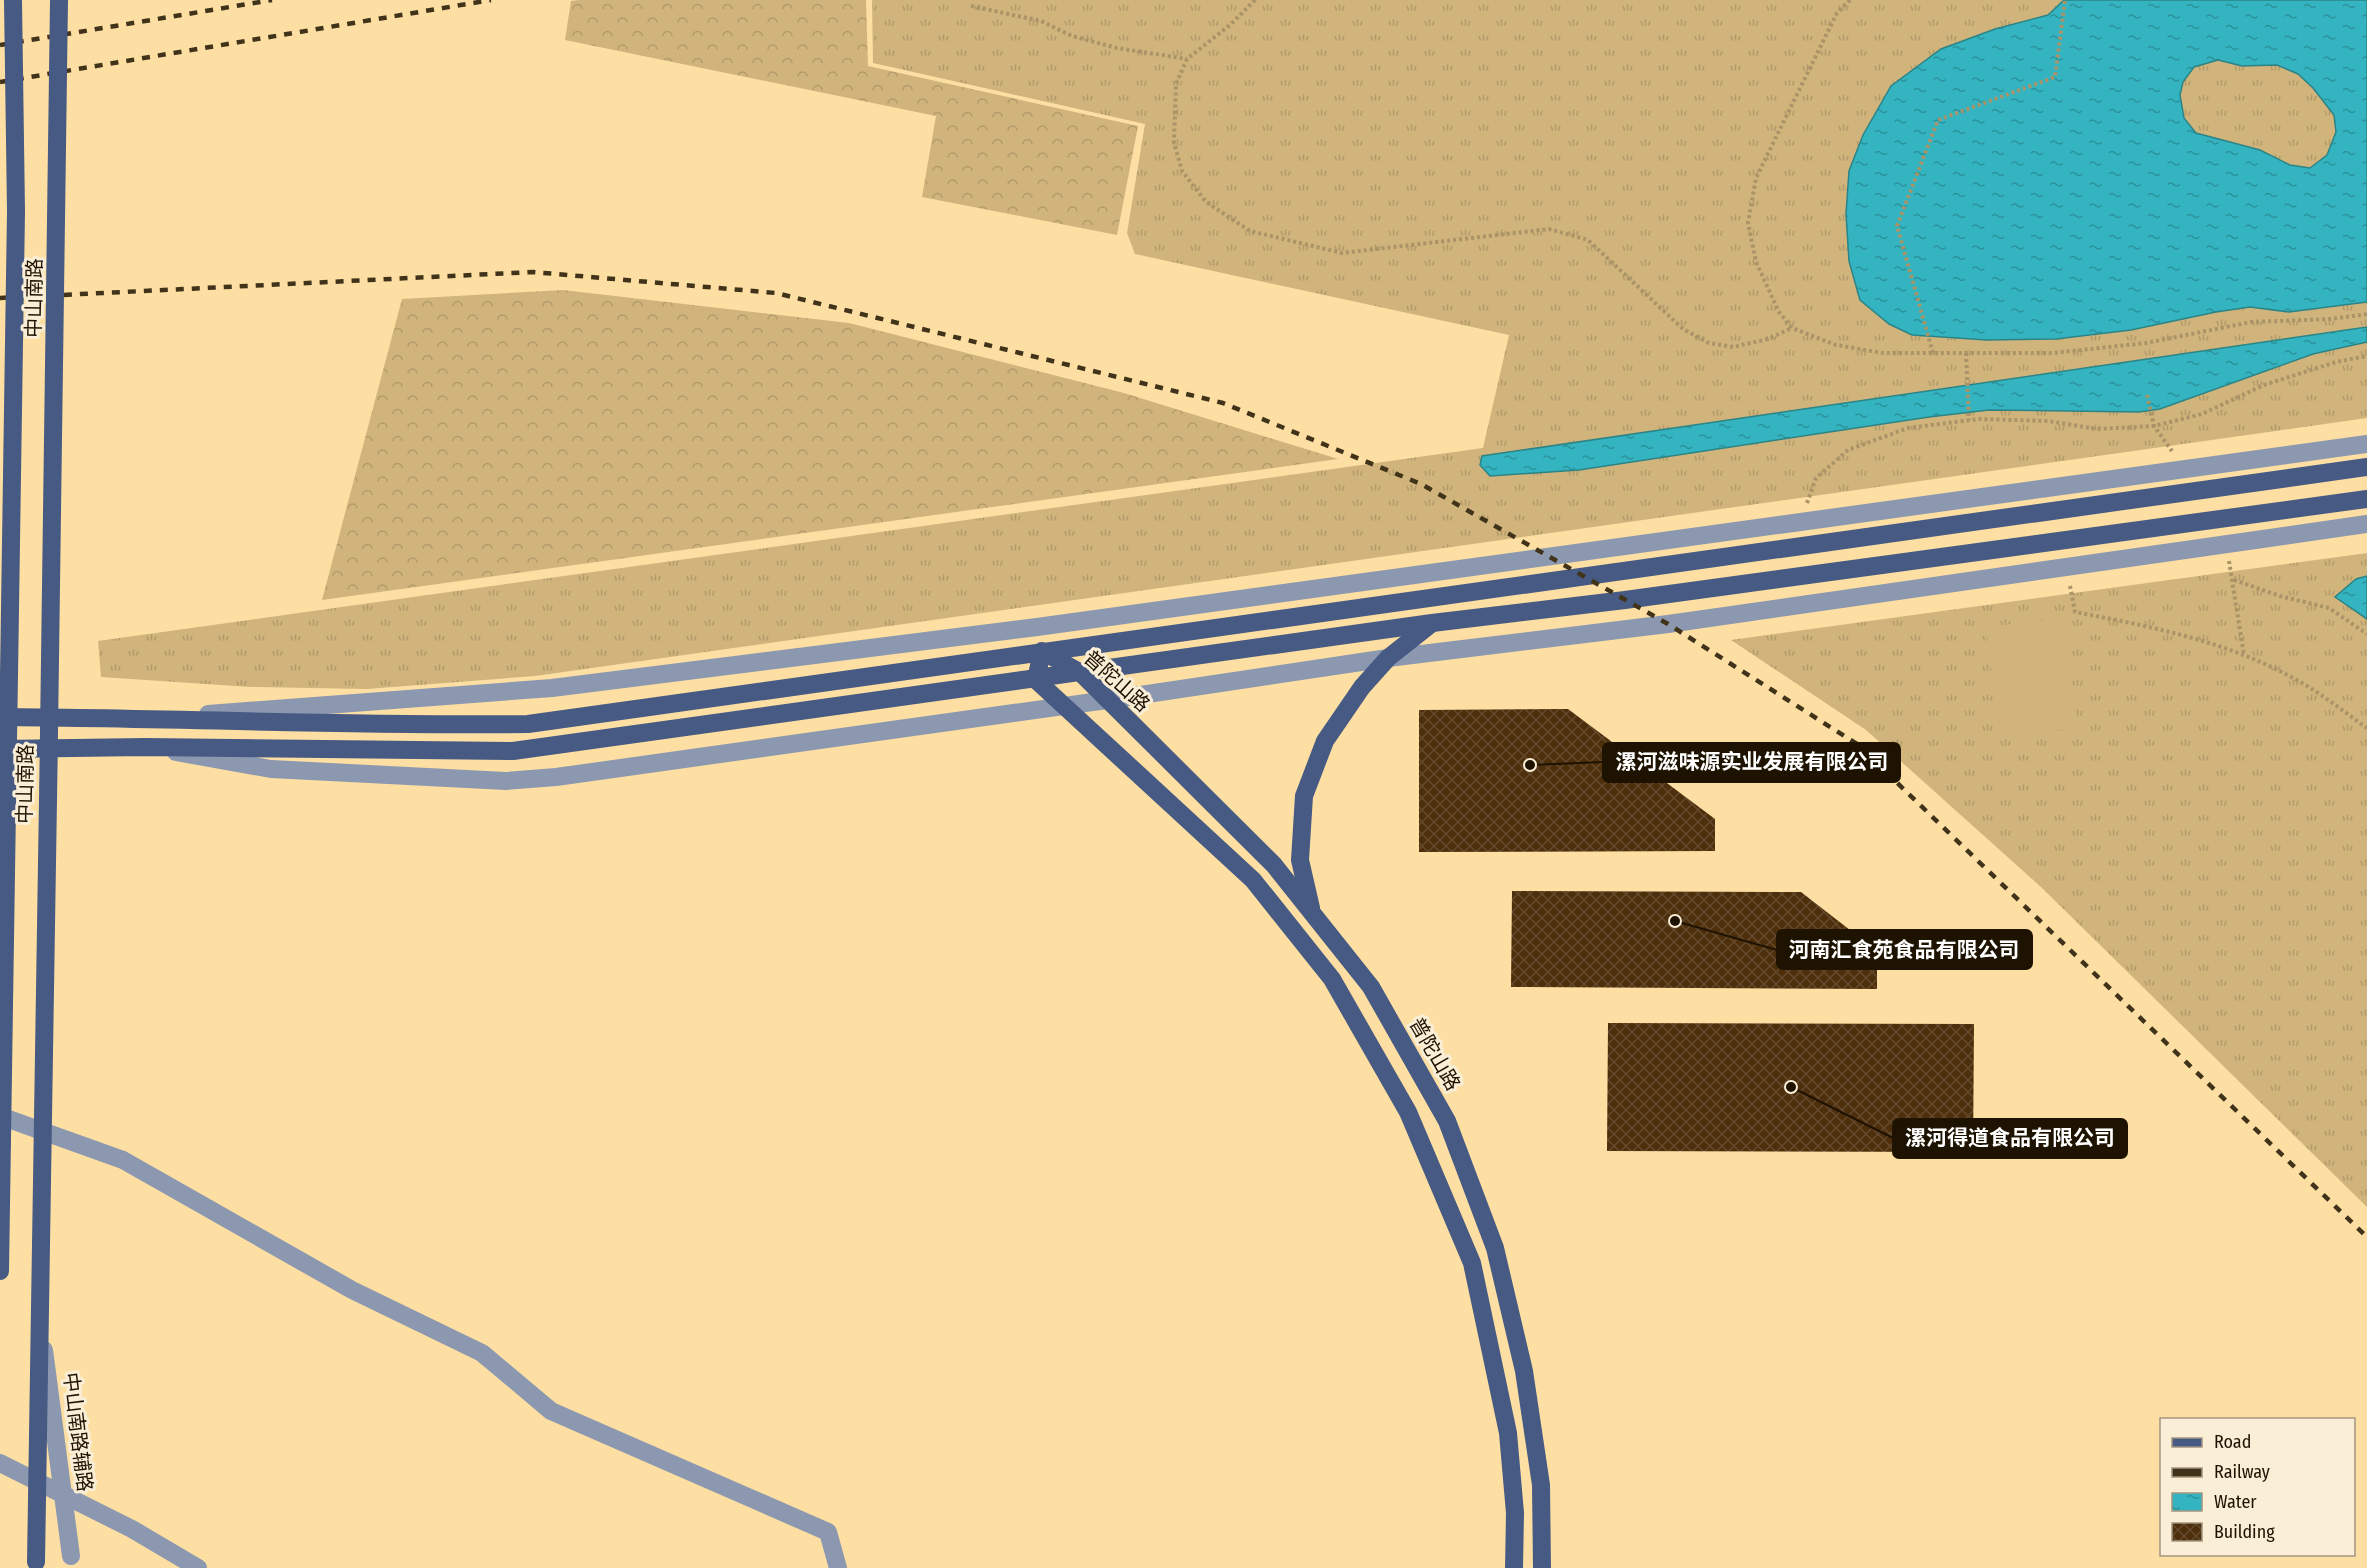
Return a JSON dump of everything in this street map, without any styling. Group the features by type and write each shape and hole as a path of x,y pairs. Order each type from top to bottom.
{"main road":[{"name":"中山南路","path":"0,1271 16,211 13,0"},
{"name":"中山南路","path":"36,1565 38,1302 57,255 58,0"},
{"path":"0,717 149,718 391,725 528,724 2367,467"},
{"path":"0,749 145,747 513,751 1082,674 1432,623 1637,598 2367,499"},
{"path":"1312,913 1300,860 1304,796 1325,741 1362,687 1388,658 1432,623"},
{"path":"1036,680 1042,651"},
{"name":"普陀山路","path":"1042,651 1082,674 1274,865 1371,987 1447,1121 1496,1248 1524,1371 1541,1485 1542,1568"},
{"path":"1036,680 1253,880 1332,979 1408,1112 1472,1263 1508,1433 1515,1513 1514,1568"}],"street":[{"path":"149,718 552,688 1036,627 1801,520 2367,444"},
{"path":"145,747 271,769 506,781 556,777 1388,658 1668,624 2367,524"},
{"path":"1036,627 1042,651"},
{"path":"0,1116 123,1160 352,1290 482,1353 550,1411 828,1532 838,1568"},
{"name":"中山南路辅路","path":"38,1302 71,1562"},
{"path":"0,1463 132,1529 198,1568"}],"path":[{"path":"1255,0 1230,25 1187,59 1176,84 1174,143 1182,171 1206,202 1250,231 1342,253 1549,229 1588,240 1683,329 1709,343 1733,347 1768,339 1792,328"},
{"path":"1850,0 1836,13 1756,178 1748,223 1756,262 1779,312 1792,328 1836,345 1883,352 2053,352 2146,343 2250,322 2331,320 2367,314"},
{"path":"1933,353 1897,226 1938,120 2055,77 2065,0"},
{"path":"971,6 1041,21 1072,36 1117,48 1187,59"},
{"path":"1966,353 1969,420"},
{"path":"1801,520 1816,478 1848,450 1908,428 1969,420 2048,421 2097,429 2154,426 2202,414 2264,385 2336,362 2367,356"},
{"path":"2147,395 2154,426 2184,468"},
{"path":"2066,567 2075,612 2162,629 2244,655 2306,685 2367,728"},
{"path":"2233,580 2280,596 2329,608 2367,634"}],"green space":[{"path":"866,0 868,66 1138,126 1117,235 922,197 936,116 565,40 571,1"},
{"path":"872,0 2367,0 2367,418 535,676 367,689 250,687 101,677 98,641 1483,448 1509,335 1135,254 1127,233 1145,124 873,63"},
{"path":"563,290 849,323 1124,393 1338,459 322,600 402,299"},
{"path":"2367,553 2367,1207 2042,888 1866,730 1731,640"},
{"path":"2062,618 2077,728 2000,738 1986,627"}],"water":[{"path":"2064,0 2367,0 2367,302 2289,312 2250,307 2131,330 2056,339 1987,340 1912,335 1889,324 1860,300 1849,261 1846,214 1849,171 1863,135 1891,86 1941,49 1995,29 2048,15","holes":["2218,60 2242,66 2277,65 2298,74 2313,88 2334,115 2336,132 2327,155 2310,168 2290,165 2260,150 2196,133 2184,118 2180,95 2183,82 2194,67"]},
{"path":"2367,327 2367,342 2313,354 2160,409 2139,412 1989,410 1579,470 1490,476 1480,465 1482,456"},
{"path":"2367,576 2367,619 2335,597 2356,579"}],"building":[{"path":"1568,709 1715,819 1715,851 1419,852 1419,710"},
{"path":"1512,891 1801,892 1877,951 1877,989 1511,987"},
{"path":"1608,1023 1974,1024 1973,1152 1607,1151"}],"railway":[{"path":"0,45 272,0"},
{"path":"0,82 491,0"},
{"path":"0,298 533,272 776,293 1223,403 1421,484 1668,624 1857,744 2367,1237"}],"place":[{"name":"漯河滋味源实业发展有限公司","path":"1530,765"},
{"name":"河南汇食苑食品有限公司","path":"1675,921"},
{"name":"漯河得道食品有限公司","path":"1791,1087"}]}
